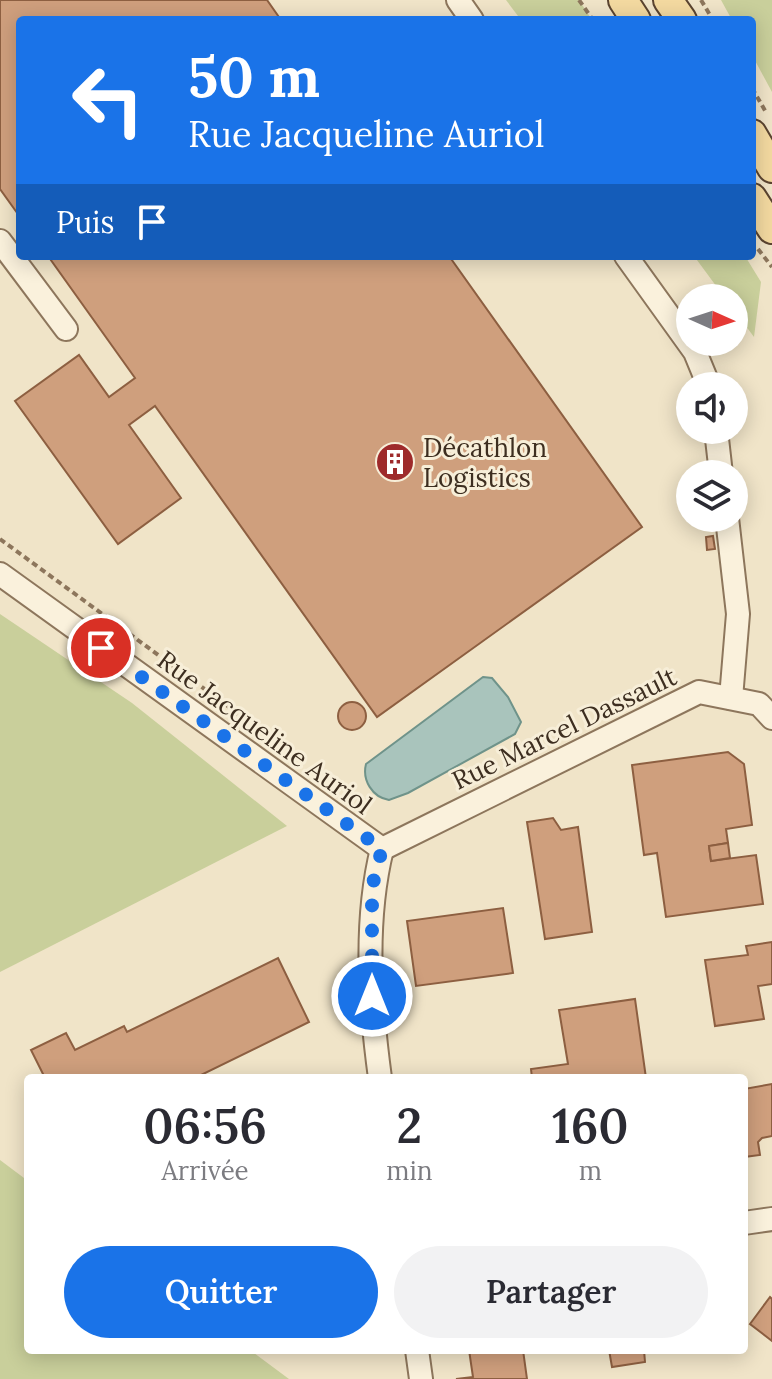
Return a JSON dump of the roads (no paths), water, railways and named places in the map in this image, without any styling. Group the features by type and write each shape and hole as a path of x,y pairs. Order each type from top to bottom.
{"main road":[{"path":"756,141 772,168"},
{"path":"756,204 772,229"}],"street":[{"path":"0,241 66,329"},
{"path":"629,260 695,352 703,372"},
{"path":"729,532 738,614 731,698"},
{"name":"Rue Jacqueline Auriol","path":"0,574 382,849"},
{"name":"Rue Marcel Dassault","path":"382,849 699,692 759,704 772,718"},
{"path":"379,1074 373,1024 372,887 382,849"},
{"path":"748,1222 772,1219"},
{"path":"418,1354 421,1379"}],"water":[{"path":"483,677 492,678 508,697 521,722 515,734 408,793 389,800 373,792 366,776 366,764"}],"place":[{"name":"Décathlon Logistics","path":"395,462"}]}
